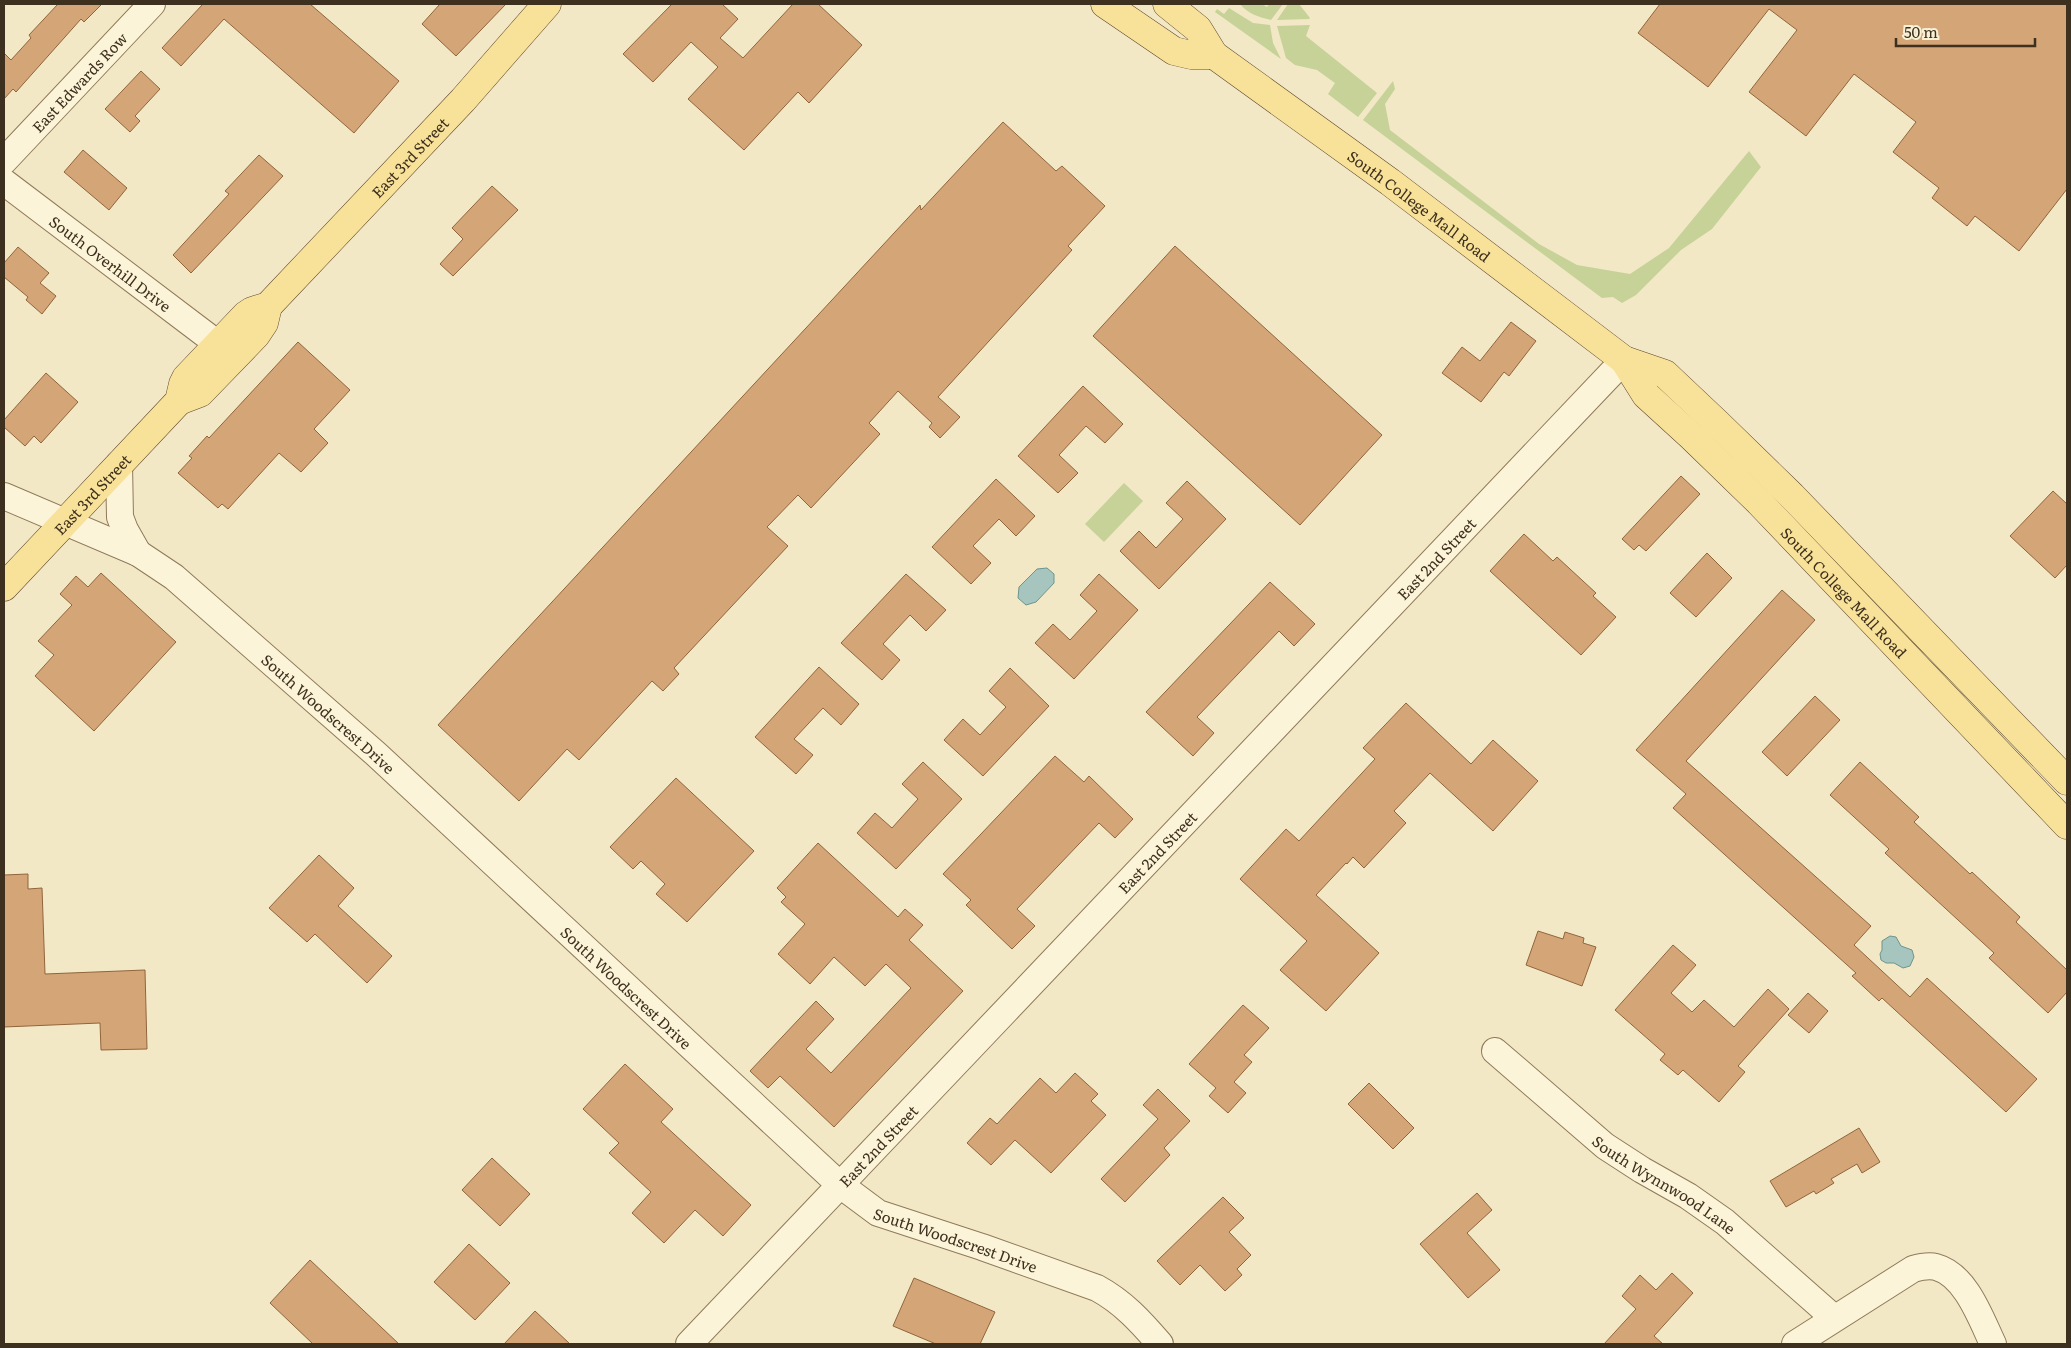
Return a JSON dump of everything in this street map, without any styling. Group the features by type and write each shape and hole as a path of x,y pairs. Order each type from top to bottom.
{"main road":[{"name":"East 3rd Street","path":"179,401 186,378 248,314 268,306 456,107 547,4"},
{"path":"1106,4 1174,51 1191,55 1214,55"},
{"name":"South College Mall Road","path":"1167,4 1198,29 1214,55 1390,182 1624,360 1665,374 1812,516 2067,780"},
{"name":"East 3rd Street","path":"4,587 179,401 196,396 202,392 256,335 264,323 268,306"},
{"name":"South College Mall Road","path":"1624,360 1646,395 1732,475 2067,825"},
{"path":"1692,437 1718,424"},
{"path":"1732,475 1751,455"},
{"path":"1784,529 1812,516"}],"street":[{"name":"East Edwards Row","path":"4,161 152,4"},
{"name":"South Overhill Drive","path":"4,182 218,344"},
{"name":"East 2nd Street","path":"689,1344 1624,360"},
{"name":"South Woodscrest Drive","path":"119,464 120,517 138,553"},
{"name":"South Woodscrest Drive","path":"4,496 138,553 174,578 376,754 839,1184 878,1213 982,1247 1097,1288 1125,1307 1160,1344"},
{"name":"South Wynnwood Lane","path":"1495,1050 1605,1146 1688,1196 1725,1222 1834,1318"},
{"path":"1795,1344 1913,1269 1934,1266 1952,1275 1960,1284 1973,1303 1994,1344"}],"green space":[{"path":"1240,4 1262,4 1267,7 1269,4 1283,4 1271,20 1250,13"},
{"path":"1288,4 1299,4 1310,18 1277,20"},
{"path":"1229,8 1253,23 1270,25 1273,43 1281,59 1215,12 1217,9 1224,14"},
{"path":"1310,25 1306,36 1377,93 1358,117 1328,94 1335,83 1317,70 1295,65 1286,58 1277,26"},
{"path":"1393,81 1395,89 1385,104 1390,130 1539,244 1577,265 1630,274 1669,248 1749,151 1761,167 1712,229 1681,250 1636,295 1622,303 1613,297 1602,298 1363,120"},
{"path":"1124,483 1143,501 1104,542 1085,524"}],"water":[{"path":"1047,568 1054,574 1054,583 1036,602 1026,605 1018,598 1019,587 1037,569"},
{"path":"1890,936 1896,937 1901,946 1912,950 1914,957 1910,966 1903,968 1894,963 1886,963 1881,960 1882,941"}],"building":[{"path":"58,4 102,4 84,22 81,19 16,92 13,89 4,99 4,53 11,60 31,38 29,35"},
{"path":"203,4 310,4 399,81 354,133 224,19 181,66 162,48"},
{"path":"440,4 506,4 456,56 422,24"},
{"path":"672,4 722,4 738,19 720,38 743,58 793,4 818,4 862,45 809,103 798,92 744,150 688,99 718,67 691,42 653,82 623,54"},
{"path":"1660,4 2067,4 2067,189 2019,251 1975,216 1967,226 1932,198 1939,188 1893,152 1916,122 1854,74 1806,136 1749,92 1797,30 1769,9 1708,87 1638,33"},
{"path":"141,71 160,89 135,116 140,121 130,132 105,109"},
{"path":"1003,122 1056,171 1062,166 1105,206 1068,246 1072,250 938,397 960,417 940,438 929,427 932,423 898,391 869,423 880,434 811,508 798,495 767,527 788,546 674,668 679,674 663,691 652,681 579,760 567,749 519,801 438,725 920,205 921,210"},
{"path":"83,150 127,188 109,210 64,172"},
{"path":"259,155 283,176 191,273 173,255 229,194 225,191"},
{"path":"492,186 518,210 453,276 440,264 463,239 452,228"},
{"path":"1175,246 1382,435 1300,525 1093,336"},
{"path":"18,247 49,273 40,283 56,296 42,314 26,300 28,297 4,277 4,263"},
{"path":"1511,322 1536,341 1509,376 1504,372 1481,402 1442,373 1462,347 1480,361"},
{"path":"298,342 350,390 314,429 328,443 301,472 279,453 228,509 222,504 218,508 178,473 192,458 189,456 207,436 209,438"},
{"path":"46,373 78,402 41,443 34,436 25,446 4,427 4,420"},
{"path":"1083,386 1123,424 1105,443 1086,426 1059,455 1078,473 1058,493 1018,456"},
{"path":"1681,476 1700,494 1646,551 1639,545 1634,550 1622,539"},
{"path":"996,479 1035,516 1016,536 999,519 973,546 991,563 971,584 932,547"},
{"path":"1187,481 1226,519 1159,589 1120,551 1139,531 1156,548 1183,519 1166,503"},
{"path":"2053,491 2067,504 2067,565 2055,578 2010,536"},
{"path":"1524,534 1553,561 1557,557 1596,593 1593,596 1616,617 1581,655 1490,571"},
{"path":"1707,553 1732,578 1696,617 1670,593"},
{"path":"101,573 176,642 94,731 35,676 54,655 38,641 72,605 60,594 76,576 88,587"},
{"path":"906,574 946,610 926,631 910,615 883,644 900,660 882,680 841,643"},
{"path":"1099,574 1138,610 1074,679 1035,643 1053,624 1070,640 1097,611 1080,595"},
{"path":"1270,582 1315,624 1294,646 1279,631 1197,717 1214,733 1193,756 1146,712"},
{"path":"1782,590 1815,620 1686,761 1871,926 1854,945 1910,997 1927,978 2037,1079 2006,1112 1882,998 1879,1001 1852,976 1856,973 1673,808 1686,794 1636,750"},
{"path":"819,667 859,704 841,725 823,708 794,739 813,755 796,774 755,737"},
{"path":"1010,668 1049,706 983,776 944,740 963,719 980,735 1006,707 989,691"},
{"path":"1815,696 1840,720 1787,776 1762,752"},
{"path":"1406,703 1471,764 1493,740 1538,781 1493,831 1430,773 1394,811 1406,823 1364,868 1353,857 1316,895 1379,953 1326,1011 1280,970 1307,941 1240,879 1286,829 1299,841 1375,759 1363,748"},
{"path":"1055,756 1084,782 1089,776 1133,819 1115,838 1099,823 1017,909 1035,926 1012,949 966,905 971,900 943,874"},
{"path":"923,762 962,799 896,869 857,833 875,813 892,828 918,799 902,784"},
{"path":"1860,762 1919,817 1914,822 2020,917 2016,922 2067,970 2067,992 2048,1013 1989,958 1994,953 1885,853 1889,849 1830,795"},
{"path":"676,778 754,851 687,922 656,894 665,884 641,861 633,869 610,847"},
{"path":"818,843 898,917 905,909 923,925 909,940 963,991 834,1127 780,1076 768,1088 750,1071 816,1001 834,1019 806,1049 831,1073 911,988 886,964 865,986 834,957 810,984 778,954 805,924 781,902 786,897 777,888"},
{"path":"319,855 354,888 338,906 392,956 367,983 315,934 307,942 269,908"},
{"path":"28,874 28,889 42,888 45,974 145,970 147,1049 101,1050 100,1023 4,1027 4,875"},
{"path":"1538,931 1563,939 1565,932 1584,938 1583,943 1596,947 1582,986 1526,965"},
{"path":"1673,945 1696,965 1671,993 1692,1012 1704,1000 1734,1027 1768,989 1789,1009 1738,1066 1745,1072 1719,1102 1683,1070 1678,1075 1660,1060 1665,1054 1615,1010"},
{"path":"1808,993 1828,1011 1809,1033 1788,1015"},
{"path":"1243,1005 1269,1028 1244,1055 1252,1062 1234,1082 1246,1093 1228,1113 1209,1096 1216,1088 1189,1064"},
{"path":"625,1064 673,1109 661,1122 751,1205 723,1236 695,1210 664,1243 632,1213 651,1192 609,1153 619,1143 583,1109"},
{"path":"1075,1073 1098,1094 1091,1101 1106,1115 1051,1173 1015,1140 991,1165 967,1143 990,1118 997,1124 1040,1078 1056,1093"},
{"path":"1369,1083 1414,1128 1393,1149 1348,1104"},
{"path":"1158,1089 1190,1121 1164,1148 1170,1155 1125,1202 1101,1179 1158,1119 1143,1105"},
{"path":"1859,1128 1880,1162 1862,1173 1857,1164 1831,1179 1834,1183 1816,1194 1814,1191 1786,1207 1770,1181"},
{"path":"492,1158 530,1194 500,1226 462,1190"},
{"path":"1477,1193 1492,1210 1467,1233 1500,1270 1468,1298 1420,1244"},
{"path":"1223,1197 1244,1218 1229,1232 1251,1255 1237,1269 1242,1275 1225,1291 1200,1265 1180,1285 1157,1261"},
{"path":"469,1244 510,1283 475,1320 434,1282"},
{"path":"310,1260 399,1344 313,1344 270,1303"},
{"path":"1672,1273 1693,1293 1654,1336 1663,1344 1604,1344 1636,1309 1622,1296 1640,1275 1656,1290"},
{"path":"914,1278 995,1312 980,1344 936,1344 893,1326"},
{"path":"535,1311 570,1344 504,1344"}]}
